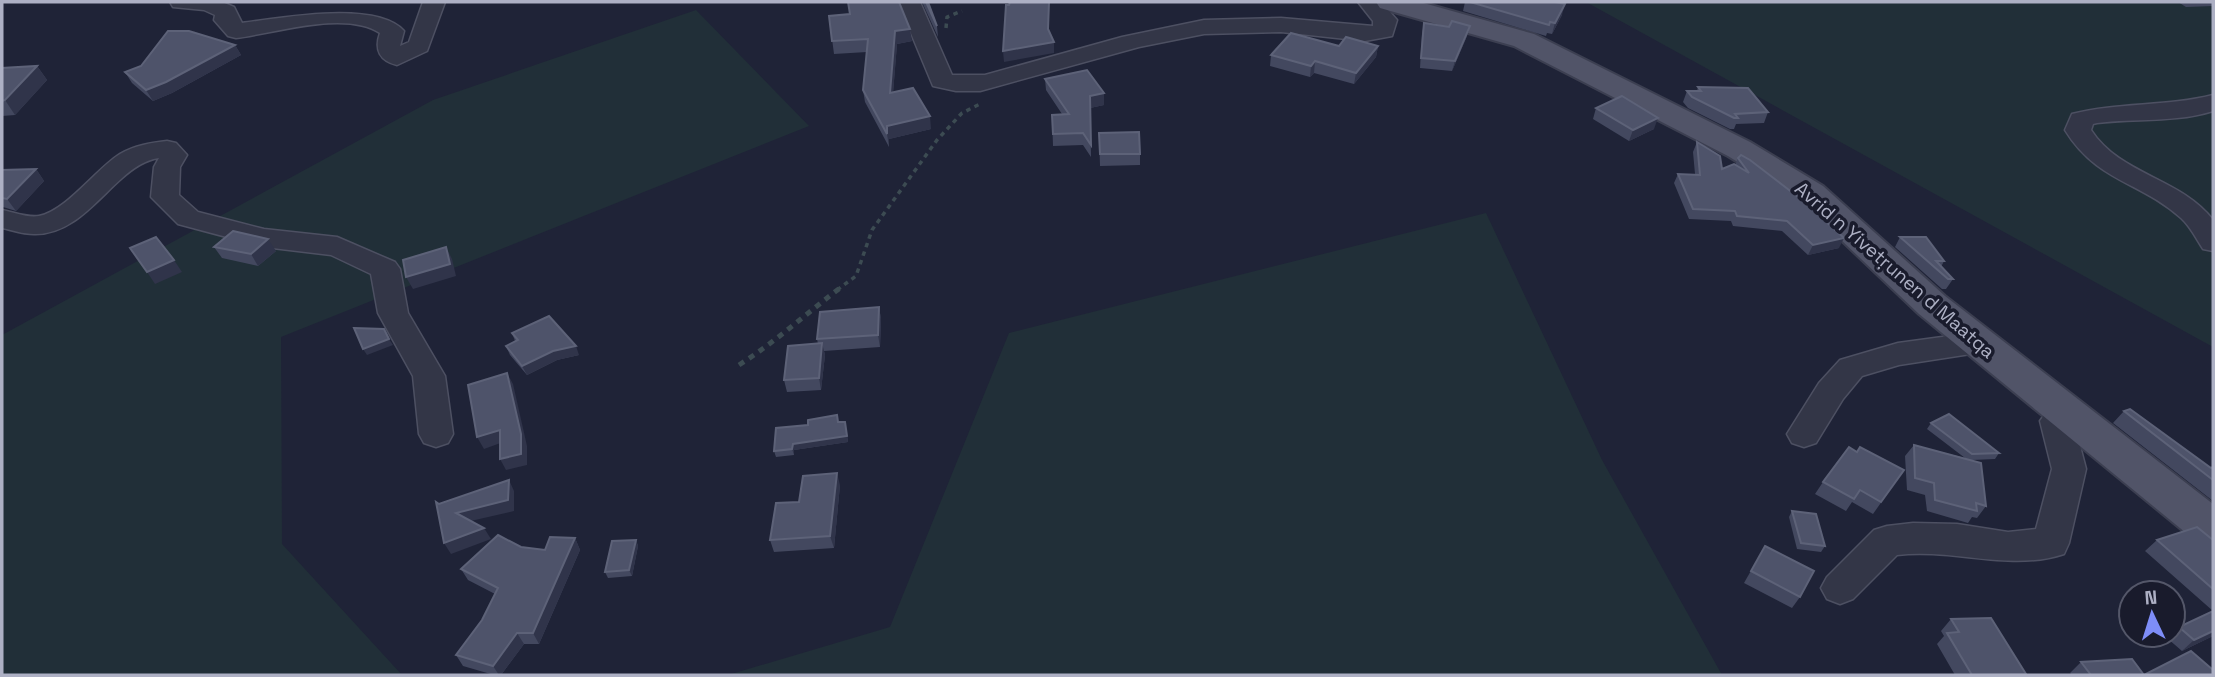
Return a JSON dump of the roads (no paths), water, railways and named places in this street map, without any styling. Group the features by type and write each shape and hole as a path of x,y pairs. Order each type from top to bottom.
{"main road":[{"name":"Avrid n Yivetṛunen d Maatqa","path":"1390,2 1524,40 1740,149 1811,192 1932,305 2213,529"}],"street":[{"path":"181,2 209,4 226,12 226,20 236,30 257,29 338,6 361,7 374,12 387,24 391,31 387,47 390,54 397,58 419,46 434,2"},
{"path":"909,2 942,81 962,86 988,84 1025,70 1190,29 1251,24 1314,27 1370,35 1384,31 1385,20 1369,2"},
{"path":"2213,103 2191,112 2101,112 2081,119 2078,130 2084,143 2101,157 2189,210 2204,225 2213,242"},
{"path":"2,219 38,225 48,223 143,153 167,149 174,155 167,167 166,197 188,218 264,238 337,246 386,269 393,313 429,376 436,434"},
{"path":"1804,434 1832,391 1851,368 1898,354 1979,343"},
{"path":"1840,588 1887,541 1913,538 1956,539 2007,547 2051,543 2069,469 2057,421 2065,412"}]}
